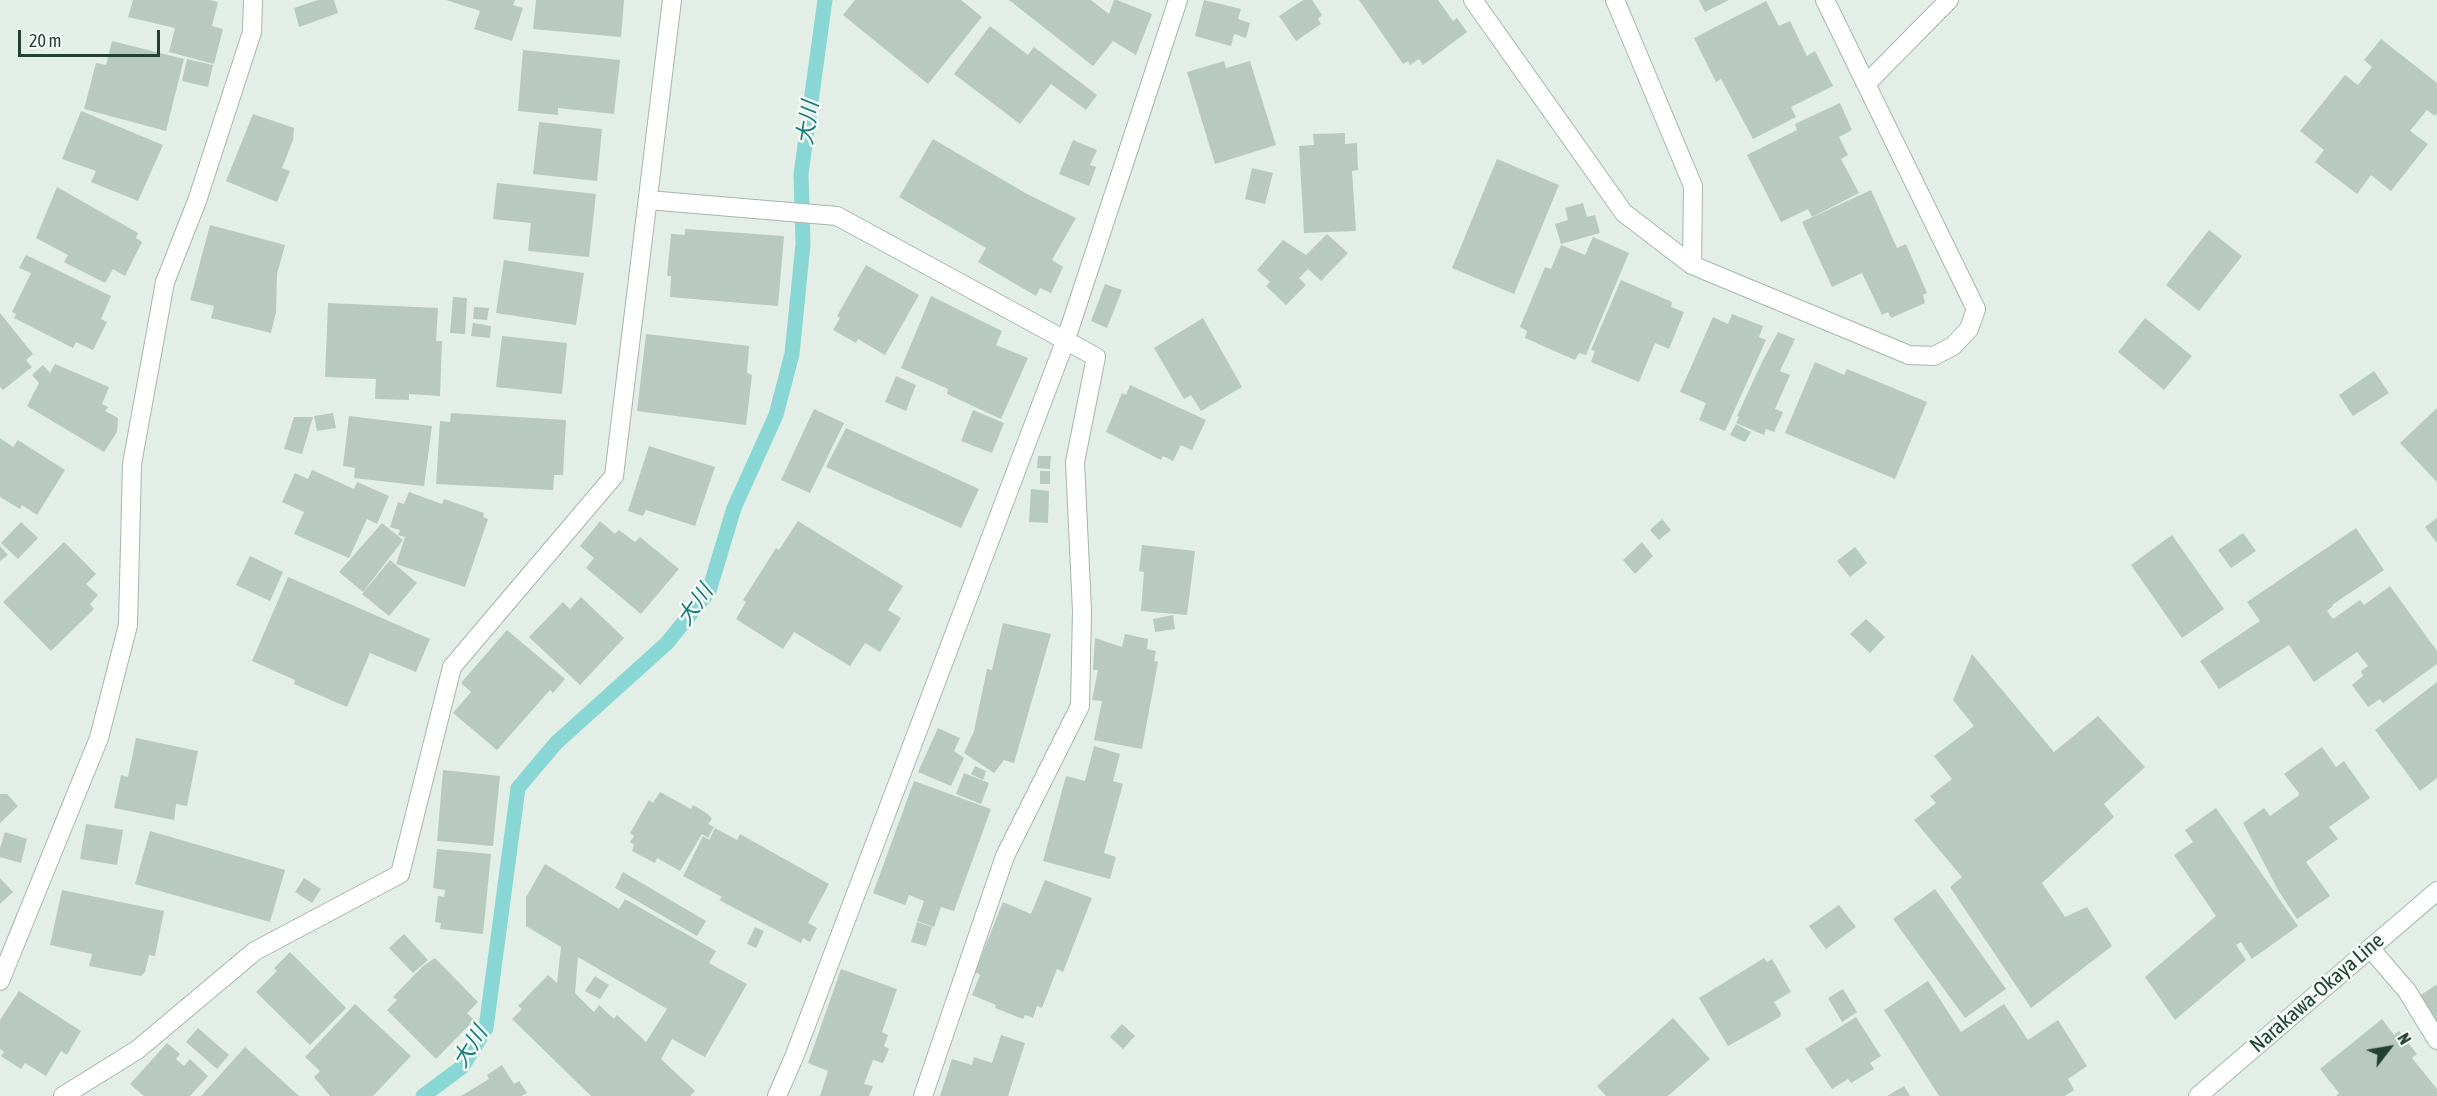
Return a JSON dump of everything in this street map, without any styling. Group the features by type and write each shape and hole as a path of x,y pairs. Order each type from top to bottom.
{"street":[{"path":"0,981 99,738 126,636 132,464 165,282 196,201 252,32 253,0"},
{"path":"63,1096 137,1050 255,951 400,874 452,667 614,476 672,0"},
{"path":"777,1096 794,1057 1066,339 1178,0"},
{"path":"1473,0 1624,213 1692,265 1909,356 1934,356 1953,346 1969,329 1976,309 1825,0"},
{"path":"1615,0 1692,186 1692,265"},
{"path":"1866,84 1949,0"},
{"path":"648,200 837,216 1096,357 1075,462 1082,611 1080,706 1005,856 923,1096"},
{"name":"Narakawa-Okaya Line","path":"2198,1096 2437,891"},
{"path":"2370,948 2407,991 2437,1040"}],"building":[{"path":"133,0 210,0 218,2 212,26 223,29 214,64 169,52 175,28 128,17"},
{"path":"318,0 334,0 338,13 299,27 294,8"},
{"path":"446,0 515,0 513,5 523,8 512,41 474,29 480,11"},
{"path":"536,0 624,0 621,37 533,29"},
{"path":"855,0 961,0 982,17 928,84 843,15"},
{"path":"1009,0 1091,0 1109,14 1114,0 1117,0 1152,14 1136,55 1113,41 1093,66"},
{"path":"1204,0 1241,9 1238,19 1250,23 1246,38 1234,34 1231,46 1195,36"},
{"path":"1303,0 1312,0 1322,15 1318,19 1321,24 1296,41 1279,16"},
{"path":"1359,0 1438,0 1453,21 1457,18 1467,32 1423,65 1419,59 1410,65 1408,61 1403,64"},
{"path":"1699,0 1729,0 1705,12"},
{"path":"1766,1 1779,26 1790,21 1807,56 1815,51 1833,86 1791,107 1796,117 1753,139 1721,79 1716,82 1694,38"},
{"path":"990,26 1028,55 1034,47 1097,95 1086,110 1051,84 1020,124 954,74"},
{"path":"2381,39 2437,83 2437,113 2435,116 2427,110 2410,131 2428,144 2391,191 2371,175 2357,194 2315,162 2324,150 2300,131 2345,75 2358,85 2372,67 2364,60"},
{"path":"112,41 184,59 166,131 84,109 96,63 106,65"},
{"path":"523,50 620,60 614,114 558,108 558,115 518,111"},
{"path":"187,59 213,65 208,87 182,81"},
{"path":"1224,61 1226,68 1250,61 1276,145 1215,164 1187,72"},
{"path":"1840,103 1852,130 1839,137 1848,155 1841,159 1859,193 1812,217 1808,209 1781,222 1747,155 1797,130 1795,124"},
{"path":"81,111 163,145 138,201 91,182 96,171 62,159"},
{"path":"253,114 294,128 293,140 282,168 290,171 277,202 226,181"},
{"path":"539,122 602,129 597,181 533,174"},
{"path":"1345,133 1345,144 1357,143 1358,170 1352,171 1356,231 1304,233 1299,146 1314,145 1313,134"},
{"path":"933,139 1027,194 1076,218 1052,260 1063,267 1051,293 1040,288 1036,296 978,262 986,248 899,197"},
{"path":"1073,140 1097,150 1090,165 1096,167 1089,186 1059,174"},
{"path":"1497,159 1559,185 1514,294 1452,268"},
{"path":"1252,168 1273,173 1265,204 1245,199"},
{"path":"497,183 596,194 589,257 528,251 531,223 493,219"},
{"path":"57,187 138,233 136,238 142,242 125,276 113,269 105,283 64,262 68,255 36,238"},
{"path":"1871,190 1897,248 1906,244 1927,293 1923,295 1925,303 1891,318 1888,312 1882,315 1862,273 1832,287 1802,222"},
{"path":"1583,203 1587,217 1595,215 1600,233 1561,244 1555,224 1568,220 1565,208"},
{"path":"210,225 285,245 277,274 276,312 271,333 211,318 214,306 190,300"},
{"path":"685,229 784,236 778,306 670,297 671,276 667,276 671,234 685,235"},
{"path":"2209,230 2242,256 2199,311 2166,285"},
{"path":"1327,234 1348,253 1321,281 1308,269 1299,278 1306,285 1286,305 1266,286 1270,282 1257,270 1283,240 1306,255"},
{"path":"1593,237 1629,253 1586,355 1579,353 1575,360 1525,338 1527,331 1520,327 1545,267 1551,269 1561,245 1585,255"},
{"path":"26,255 111,296 101,319 107,322 93,350 76,342 73,348 14,318 16,314 12,312 31,273 19,268"},
{"path":"504,260 584,273 576,325 496,313"},
{"path":"866,265 919,295 885,355 858,339 856,343 833,330 840,318 837,316"},
{"path":"1621,280 1672,302 1671,307 1684,312 1669,349 1655,343 1639,382 1591,362 1595,351 1591,350"},
{"path":"1105,284 1122,290 1107,328 1091,321"},
{"path":"931,296 1002,331 996,345 1028,358 1001,419 947,394 948,389 901,368"},
{"path":"453,297 467,298 465,334 450,333"},
{"path":"328,303 438,308 436,341 442,341 440,396 409,394 409,400 375,399 376,379 325,377"},
{"path":"474,307 489,308 487,320 473,319"},
{"path":"0,313 33,354 26,360 32,367 3,390 0,387"},
{"path":"1732,314 1763,326 1759,337 1766,340 1725,431 1699,420 1706,403 1680,392 1713,317 1728,324"},
{"path":"1203,318 1242,387 1201,411 1191,395 1184,399 1154,348"},
{"path":"2145,318 2192,356 2164,390 2118,352"},
{"path":"473,323 491,326 490,338 471,336"},
{"path":"1778,332 1795,339 1780,371 1790,375 1775,409 1783,412 1774,432 1766,429 1764,435 1736,423 1739,417 1737,416"},
{"path":"646,334 749,346 747,373 752,375 746,425 637,411"},
{"path":"502,336 567,343 562,394 496,387"},
{"path":"1815,362 1844,375 1847,369 1927,402 1895,479 1785,433"},
{"path":"55,364 109,387 102,404 108,407 105,411 118,418 117,432 104,452 27,406 39,383 32,375 43,365 50,373"},
{"path":"2374,371 2389,393 2353,416 2339,395"},
{"path":"896,376 916,385 906,411 885,402"},
{"path":"1130,385 1206,420 1192,450 1181,445 1173,461 1163,456 1161,460 1106,432 1122,393 1126,395"},
{"path":"2437,408 2437,482 2400,443"},
{"path":"814,409 844,423 810,493 781,480"},
{"path":"973,410 1004,423 992,453 961,441"},
{"path":"333,413 336,428 317,431 314,416"},
{"path":"451,413 566,420 563,475 554,475 553,490 436,484 440,421 450,422"},
{"path":"349,416 432,426 424,486 354,478 355,468 343,466"},
{"path":"294,417 313,417 302,454 284,449"},
{"path":"1736,424 1751,432 1745,442 1730,435"},
{"path":"846,428 979,489 961,528 826,467"},
{"path":"0,438 13,447 18,440 65,470 37,515 22,505 20,509 0,497"},
{"path":"649,446 715,467 695,526 646,510 643,516 628,511"},
{"path":"1038,456 1051,456 1050,469 1037,468"},
{"path":"312,470 354,489 357,482 389,496 377,524 367,519 349,558 294,534 304,512 282,502 295,473 308,479"},
{"path":"1040,471 1050,471 1050,484 1040,484"},
{"path":"1031,489 1049,491 1048,523 1029,522"},
{"path":"409,492 442,504 444,499 484,513 483,517 488,519 465,587 396,564 405,537 398,535 400,530 390,527 398,502 404,504"},
{"path":"2437,518 2437,543 2425,527"},
{"path":"1662,519 1671,530 1659,540 1650,530"},
{"path":"600,521 615,534 619,530 635,542 640,537 679,569 641,614 586,568 594,558 580,546"},
{"path":"798,521 903,586 888,610 901,618 880,652 865,643 850,666 794,632 783,649 736,619 746,602 743,600 776,548 779,550"},
{"path":"21,522 38,538 18,559 1,543"},
{"path":"382,523 403,540 363,592 339,572"},
{"path":"2356,528 2384,570 2332,605 2327,611 2333,619 2360,600 2364,605 2390,586 2437,651 2437,664 2383,703 2380,699 2368,707 2352,685 2363,676 2361,671 2368,666 2357,652 2314,682 2289,645 2219,689 2200,661 2260,621 2247,602"},
{"path":"2243,533 2256,551 2231,568 2218,550"},
{"path":"2172,535 2224,609 2182,638 2131,565"},
{"path":"64,542 96,574 86,584 98,595 90,604 94,609 51,651 3,602"},
{"path":"1642,542 1653,556 1635,574 1623,560"},
{"path":"1142,545 1195,551 1187,615 1141,611 1144,572 1139,571"},
{"path":"0,546 8,555 0,561"},
{"path":"1855,547 1867,563 1850,577 1837,561"},
{"path":"250,556 283,572 270,601 236,585"},
{"path":"390,560 417,583 389,616 362,594"},
{"path":"288,577 430,639 416,672 370,653 347,707 294,684 295,680 252,661"},
{"path":"581,597 624,638 580,685 529,637 563,602 570,609"},
{"path":"1173,615 1175,629 1155,632 1153,619"},
{"path":"1866,619 1885,637 1870,653 1850,634"},
{"path":"1003,623 1051,634 1014,763 1004,760 994,773 964,753 974,731 987,669 992,670"},
{"path":"507,630 565,679 553,693 550,690 497,750 453,713 471,692 461,683"},
{"path":"1125,634 1148,639 1147,649 1156,651 1154,661 1158,662 1142,749 1094,740 1102,701 1092,700 1098,670 1093,670 1095,638 1122,647"},
{"path":"1972,654 2054,752 2098,716 2145,767 2104,804 2114,817 2042,883 2065,917 2087,907 2112,946 2031,1008 1950,887 1962,877 1914,820 1936,803 1930,796 1952,779 1934,756 1974,726 1953,700"},
{"path":"2437,682 2437,778 2420,791 2375,730"},
{"path":"938,728 960,738 954,751 964,758 951,786 918,772"},
{"path":"136,738 198,751 187,806 176,804 174,820 114,808 121,775 128,777"},
{"path":"1094,746 1120,754 1113,781 1123,784 1104,853 1116,857 1110,879 1043,861 1066,776 1085,781"},
{"path":"2322,747 2336,767 2344,761 2370,798 2329,827 2338,839 2306,862 2330,896 2297,919 2278,890 2243,823 2264,808 2270,816 2298,796 2299,793 2284,774"},
{"path":"975,766 986,771 983,780 971,774"},
{"path":"443,770 500,776 493,846 437,841"},
{"path":"964,773 989,783 981,804 956,794"},
{"path":"914,781 991,809 954,911 941,907 934,927 917,921 924,901 909,895 905,905 873,893"},
{"path":"660,792 691,809 693,805 712,819 708,824 714,827 708,838 702,834 680,871 657,858 655,863 632,851 634,845 630,842 634,836 630,833 649,800 653,803"},
{"path":"0,794 7,794 18,806 0,823"},
{"path":"2216,808 2298,926 2252,959 2241,942 2236,945 2246,960 2175,1020 2145,977 2216,916 2174,855 2193,842 2185,830"},
{"path":"86,824 123,830 117,865 80,859"},
{"path":"715,828 737,840 740,834 829,884 808,923 817,928 810,942 803,938 801,943 719,900 722,897 683,876 703,836 709,840"},
{"path":"150,831 285,870 270,922 135,884"},
{"path":"5,832 27,839 21,863 0,857"},
{"path":"437,849 491,854 483,934 440,929 441,923 435,922 438,896 444,897 445,890 433,888"},
{"path":"545,864 619,909 625,899 716,951 709,963 747,984 705,1057 672,1039 661,1059 695,1091 690,1096 591,1096 512,1019 522,1009 518,1006 548,975 557,983 561,947 526,926 526,897","holes":["578,957 667,1009 646,1042 617,1015 614,1019 599,1005 594,1012 575,993"]},
{"path":"623,872 706,921 697,936 615,888"},
{"path":"0,878 13,892 0,904"},
{"path":"304,878 321,889 312,903 295,892"},
{"path":"1045,880 1092,898 1063,972 1057,969 1042,1008 1037,1006 1033,1018 1025,1015 1023,1019 995,1008 996,1005 972,995 980,975 975,972 1003,902 1031,914"},
{"path":"1935,889 2006,989 1965,1018 1893,919"},
{"path":"62,890 164,911 155,956 149,955 145,972 141,976 89,966 92,954 50,945"},
{"path":"1839,905 1856,927 1826,949 1809,926"},
{"path":"917,922 932,927 926,946 911,942"},
{"path":"755,927 764,931 756,948 747,944"},
{"path":"404,934 428,960 413,973 389,948"},
{"path":"290,952 346,1008 310,1045 256,992 277,971 274,968"},
{"path":"435,958 478,1002 467,1013 474,1020 436,1059 387,1010 397,1000 393,997 423,966"},
{"path":"1764,958 1767,962 1772,959 1791,992 1774,1002 1781,1013 1780,1017 1728,1046 1699,998"},
{"path":"841,969 897,989 882,1032 888,1035 884,1046 889,1049 883,1063 873,1060 864,1084 873,1086 869,1096 820,1096 828,1071 808,1063"},
{"path":"595,976 609,985 600,999 585,991"},
{"path":"1928,981 1961,1032 2004,1004 2028,1040 2058,1020 2087,1066 2068,1079 2074,1090 2065,1096 1939,1096 1884,1010"},
{"path":"2437,986 2437,1025 2419,996"},
{"path":"1843,989 1857,1012 1842,1022 1828,998"},
{"path":"19,991 81,1031 67,1055 61,1051 46,1076 25,1063 21,1069 1,1056 4,1052 0,1049 0,1020"},
{"path":"355,1004 411,1056 373,1096 330,1096 314,1077 320,1071 305,1057"},
{"path":"1856,1017 1881,1056 1870,1063 1874,1069 1851,1083 1848,1079 1832,1089 1805,1049"},
{"path":"1673,1018 1710,1059 1668,1096 1606,1096 1597,1086"},
{"path":"2382,1019 2394,1035 2399,1031 2417,1054 2412,1058 2437,1089 2437,1096 2336,1096 2339,1093 2320,1069"},
{"path":"1122,1024 1135,1036 1123,1049 1110,1037"},
{"path":"198,1028 229,1055 217,1069 186,1042"},
{"path":"1001,1035 1025,1043 1008,1096 940,1096 952,1059 972,1065 974,1057 992,1063"},
{"path":"167,1043 180,1054 176,1059 184,1066 190,1059 208,1076 190,1096 144,1096 130,1084"},
{"path":"245,1047 299,1096 201,1096"},
{"path":"502,1065 514,1084 519,1081 527,1093 521,1096 461,1096 489,1079 487,1075"},
{"path":"1904,1086 1910,1096 1887,1096"}],"waterway":[{"name":"大川","path":"423,1096 462,1067 486,1028 518,788 556,743 667,643 709,591 734,508 776,415 792,354 803,244 801,174 825,0"}]}
